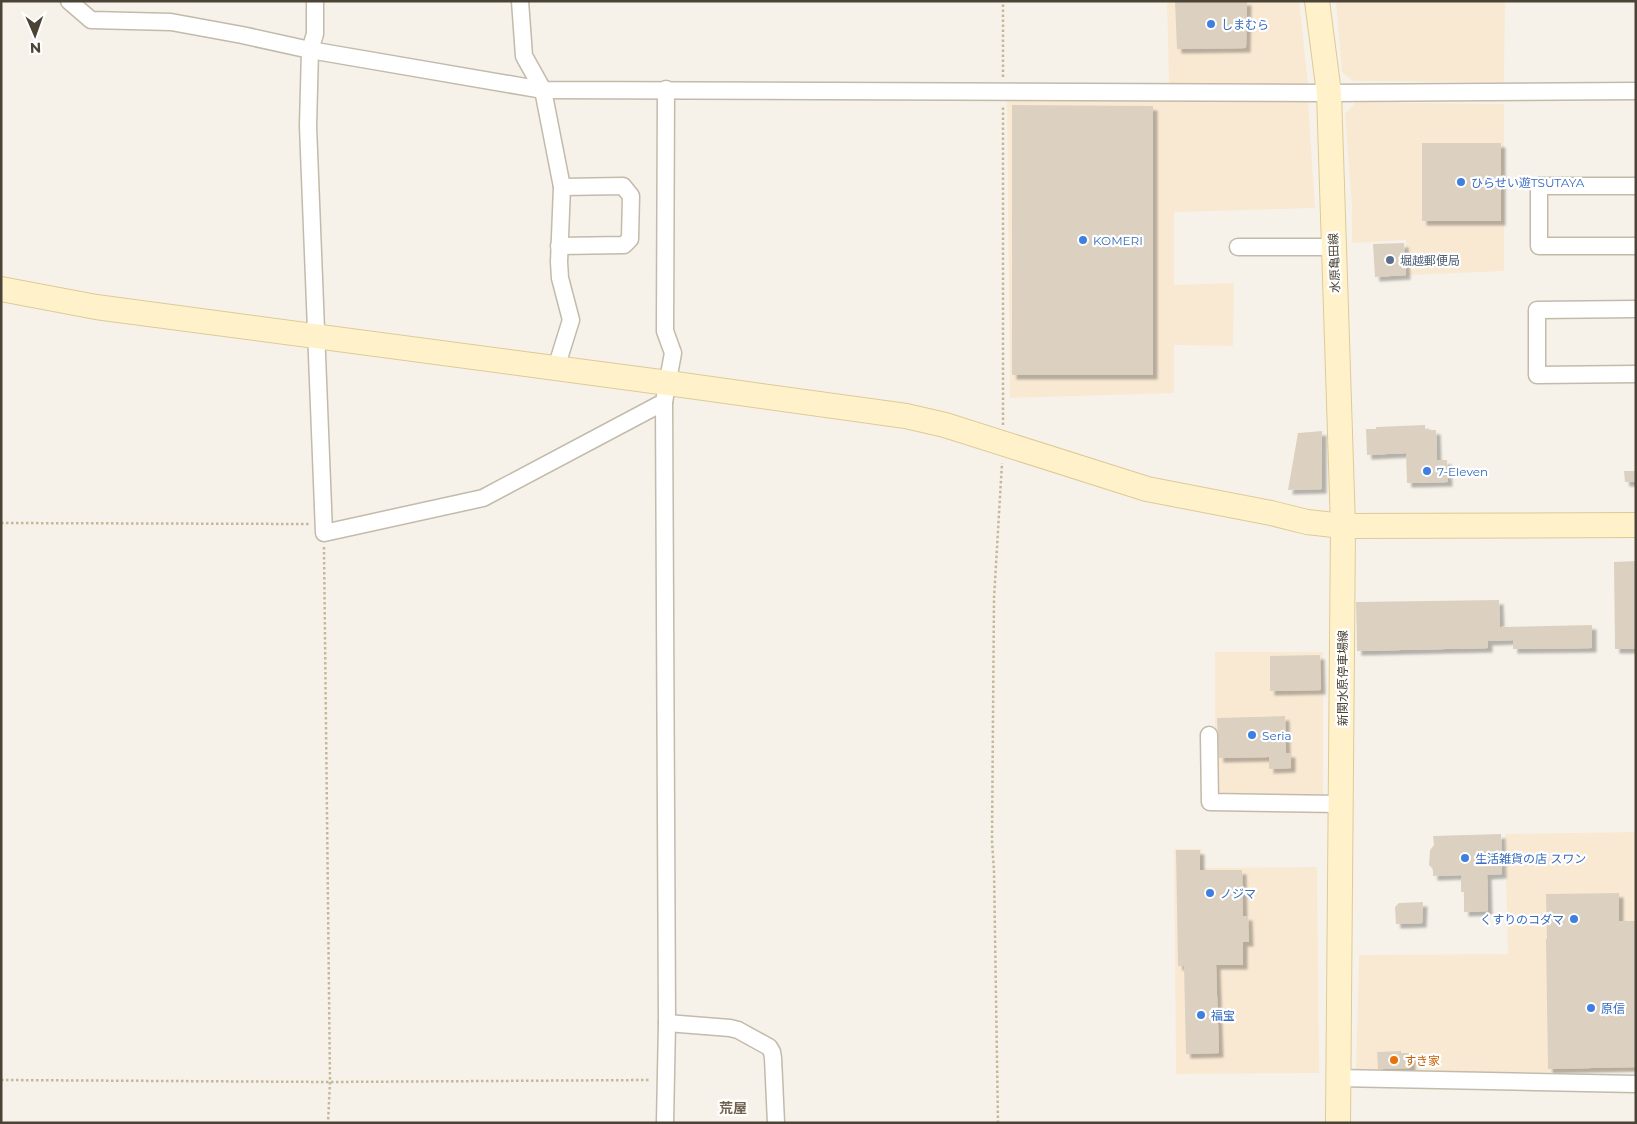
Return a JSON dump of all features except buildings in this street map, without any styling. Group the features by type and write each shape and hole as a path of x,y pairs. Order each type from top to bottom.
{"main road":[{"name":"水原亀田線","path":"1318,1 1329,93 1343,526"},
{"path":"1,289 96,307 556,368 666,392 906,416 945,426 1147,489 1307,522 1343,526 1636,526"},
{"name":"新関水原停車場線","path":"1338,1123 1343,526"}],"street":[{"path":"69,1 91,20 170,22 310,50 543,90 1329,93 1636,91"},
{"path":"315,1 315,34 310,50 308,126 324,529 483,498 666,392"},
{"path":"520,1 524,56 543,90 562,187 559,246 560,278 571,320 556,368"},
{"path":"665,1123 667,1023 666,392 673,353 665,331 666,90"},
{"path":"559,246 624,245 630,239 631,196 623,186 562,187"},
{"path":"1636,186 1539,186 1539,246 1636,246"},
{"path":"1238,247 1334,247"},
{"path":"1636,309 1536,310 1536,375 1636,374"},
{"path":"1209,735 1210,802 1340,804"},
{"path":"667,1023 730,1028 738,1030 769,1047 774,1058 776,1123"},
{"path":"1338,1078 1636,1084"}],"path":[{"path":"998,1123 992,822 994,598 1003,445 1003,1"},
{"path":"1,523 324,529 330,1082 328,1123"},
{"path":"1,1080 330,1082 665,1080"}],"shaded area":[{"path":"1167,1 1299,1 1308,84 1275,86 1169,84"},
{"path":"1336,1 1505,1 1504,82 1353,81 1342,72"},
{"path":"1007,99 1308,102 1315,208 1174,212 1174,285 1234,283 1233,346 1174,345 1174,393 1010,398"},
{"path":"1356,102 1504,104 1504,271 1408,275 1406,240 1352,243 1352,207 1345,114"},
{"path":"1215,652 1323,652 1323,794 1215,794"},
{"path":"1636,832 1636,1072 1356,1072 1359,955 1508,954 1505,834"},
{"path":"1174,849 1202,849 1203,868 1317,867 1319,1073 1176,1074"}],"place":[{"name":"しまむら","path":"1211,24"},
{"name":"ひらせい遊TSUTAYA","path":"1461,182"},
{"name":"KOMERI","path":"1083,240"},
{"name":"堀越郵便局","path":"1390,260"},
{"name":"7-Eleven","path":"1427,471"},
{"name":"Seria","path":"1252,735"},
{"name":"生活雑貨の店 スワン","path":"1465,858"},
{"name":"ノジマ","path":"1210,893"},
{"name":"くすりのコダマ","path":"1574,919"},
{"name":"原信","path":"1591,1008"},
{"name":"福宝","path":"1201,1015"},
{"name":"すき家","path":"1394,1060"}],"district":[{"name":"荒屋","path":"733,1108"}]}
